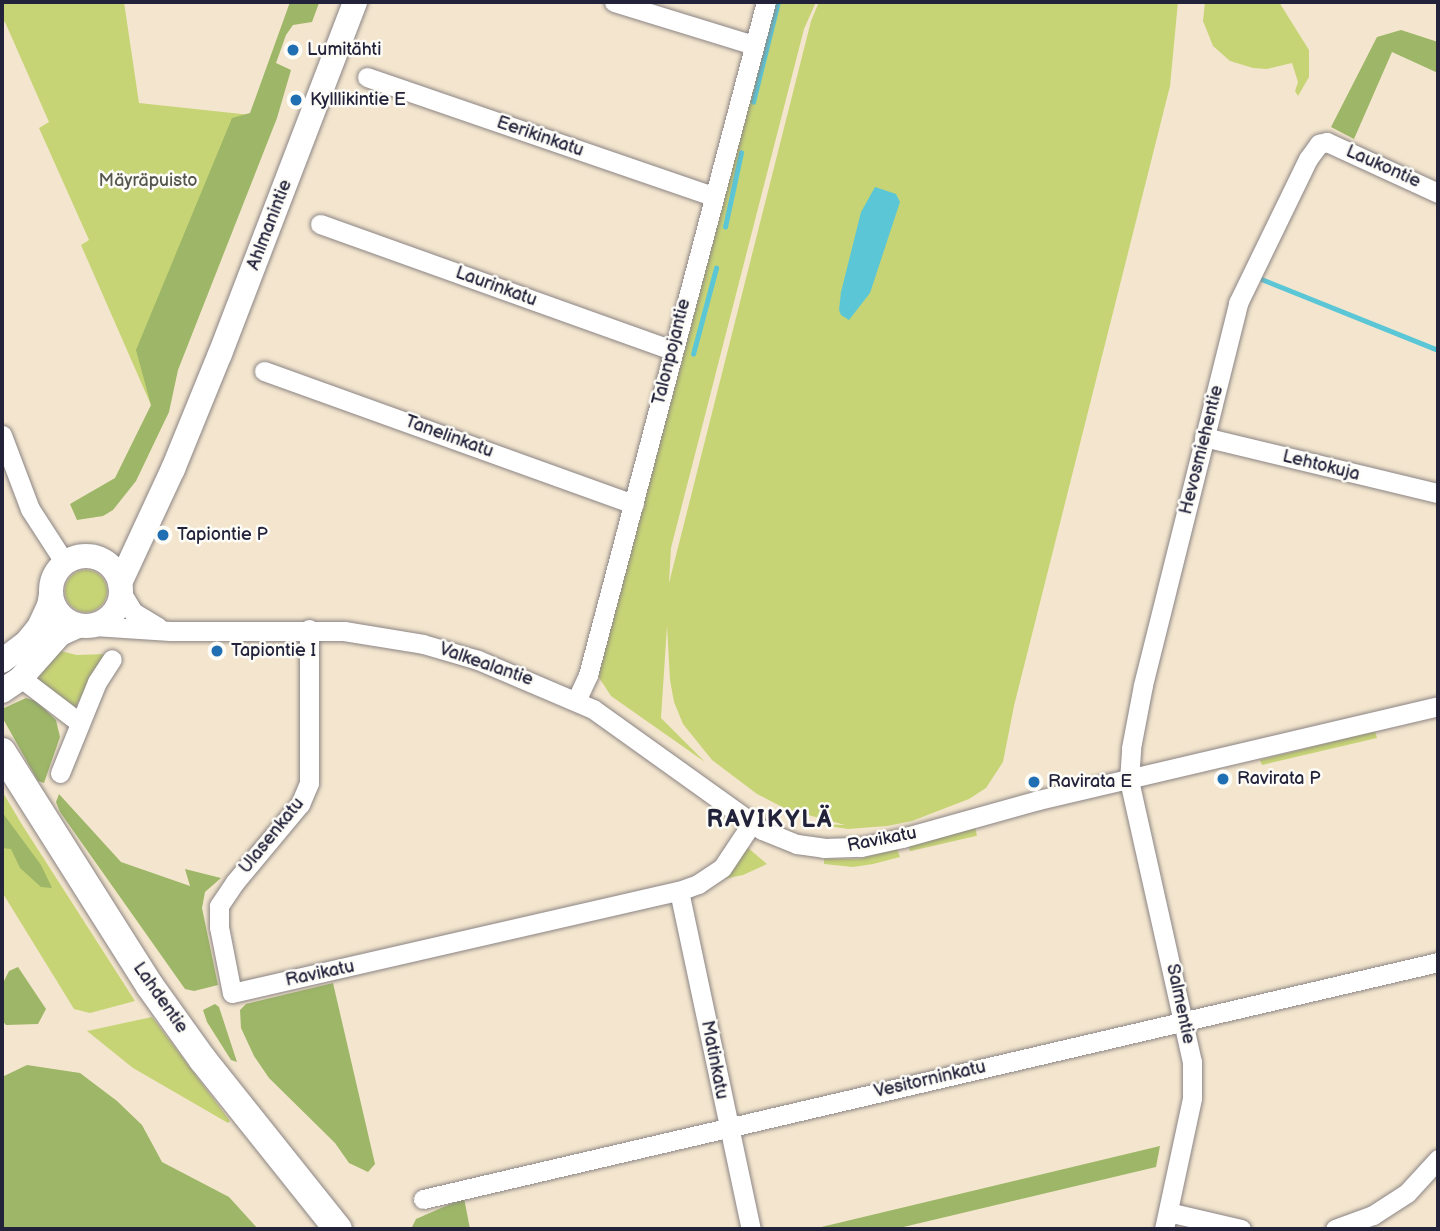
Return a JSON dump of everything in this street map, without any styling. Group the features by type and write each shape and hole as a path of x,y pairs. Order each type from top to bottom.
{"highway":[{"name":"Lahdentie","path":"5,758 150,986 203,1060 338,1229"}],"main road":[{"name":"Ahlmanintie","path":"121,588 182,447 355,2"},
{"name":"Ahlmanintie","path":"96,557 111,552 127,536 182,447"},
{"path":"2,661 26,643 39,627 50,606 57,572 65,563 82,556 96,557 108,564 121,588 112,615 60,634 11,685"},
{"path":"51,595 59,614 86,626"}],"street":[{"path":"614,2 754,45"},
{"name":"Talonpojantie","path":"576,701 588,675 766,2"},
{"name":"Eerikinkatu","path":"367,77 713,196"},
{"name":"Laukontie","path":"1327,142 1438,192"},
{"name":"Hevosmiehentie","path":"1129,780 1130,748 1143,685 1238,303 1308,159 1314,149 1327,142"},
{"name":"Laurinkatu","path":"320,224 672,350"},
{"name":"Tanelinkatu","path":"264,371 634,504"},
{"path":"2,435 30,509 65,563"},
{"name":"Lehtokuja","path":"1204,437 1438,493"},
{"name":"Valkealantie","path":"121,588 128,608 144,621 179,631"},
{"name":"Valkealantie","path":"86,626 179,631 309,629 373,635 423,644 510,671 576,701 616,724 752,823"},
{"name":"Ulasenkatu","path":"232,993 219,927 219,906 235,882 300,804 309,783 309,629"},
{"path":"60,773 97,682 112,659"},
{"path":"11,685 79,723"},
{"name":"Ravikatu","path":"232,993 680,891 698,884 722,868 752,823 797,844 834,848 861,847 1438,706"},
{"name":"Salmentie","path":"1129,780 1184,1022 1193,1084 1166,1221"},
{"name":"Matinkatu","path":"680,891 727,1126 751,1229"},
{"name":"Vesitorninkatu","path":"422,1199 1438,962"},
{"path":"1335,1229 1373,1215 1407,1194 1438,1159"},
{"path":"1166,1221 1241,1229"}],"green space":[{"name":"Mäyräpuisto","path":"2,2 124,2 139,103 251,115 151,405 81,245 89,240 39,128 49,122 5,22 2,23"},
{"path":"290,2 319,3 312,22 293,25 286,35 276,63 291,70 277,118 178,370 169,412 136,481 113,510 103,516 77,520 70,504 115,478 151,405 136,350 232,118 250,113"},
{"path":"775,2 816,2 804,29 671,548 669,583 811,21 819,2 1178,2 1170,86 1014,706 1003,762 986,788 969,799 912,821 887,826 848,829 815,824 845,825 786,809 757,794 712,760 683,724 674,702 667,626 661,718 705,762 611,696 596,673 682,360"},
{"path":"1205,2 1279,2 1309,50 1309,77 1298,96 1295,91 1298,82 1292,63 1267,69 1253,68 1230,61 1213,46 1203,21"},
{"path":"1401,30 1438,42 1438,73 1392,52 1354,139 1331,127 1377,37"},
{"path":"86,570 101,576 107,591 101,606 86,612 71,606 65,591 71,576"},
{"path":"56,650 77,655 106,654 74,709 40,682 38,674"},
{"path":"26,698 36,701 56,720 60,737 44,783 38,781 2,717 2,709"},
{"path":"1375,731 1377,738 1262,765 1260,760"},
{"path":"2,791 135,1001 90,1013 74,1009 2,892"},
{"path":"59,794 121,862 190,886 185,869 221,878 205,892 202,908 218,985 194,991 185,989 60,812 56,802"},
{"path":"2,812 41,865 52,888 41,887 20,868 11,849 2,848"},
{"path":"975,827 977,836 910,851 908,843"},
{"path":"747,847 767,864 743,875 724,879"},
{"path":"897,849 900,857 873,864 853,867 824,864 824,859 859,859"},
{"path":"18,967 46,1009 38,1024 6,1025 2,1020 2,985 9,971"},
{"path":"333,983 375,1164 368,1172 349,1163 335,1143 269,1078 254,1056 241,1028 240,1010 246,1004"},
{"path":"215,1004 219,1007 237,1062 231,1060 207,1022 203,1010"},
{"path":"152,1017 230,1121 228,1123 133,1068 87,1031"},
{"path":"27,1065 80,1073 117,1101 142,1125 162,1162 229,1197 258,1229 2,1229 2,1077"},
{"path":"1160,1146 1156,1167 895,1229 813,1229"},
{"path":"464,1198 470,1229 411,1229 416,1219"}],"water":[{"path":"875,187 896,194 900,202 870,293 849,320 841,315 839,310 841,292 861,212"}],"waterway":[{"path":"753,102 778,2"},
{"path":"725,227 741,153"},
{"path":"693,354 716,268"},
{"path":"1259,278 1438,350"}],"place":[{"name":"Lumitähti","path":"293,50"},
{"name":"Kylllikintie E","path":"296,100"},
{"name":"Tapiontie P","path":"163,535"},
{"name":"Tapiontie I","path":"217,651"},
{"name":"Ravirata P","path":"1223,779"},
{"name":"Ravirata E","path":"1034,782"}],"district":[{"name":"RAVIKYLÄ","path":"770,820"}]}
